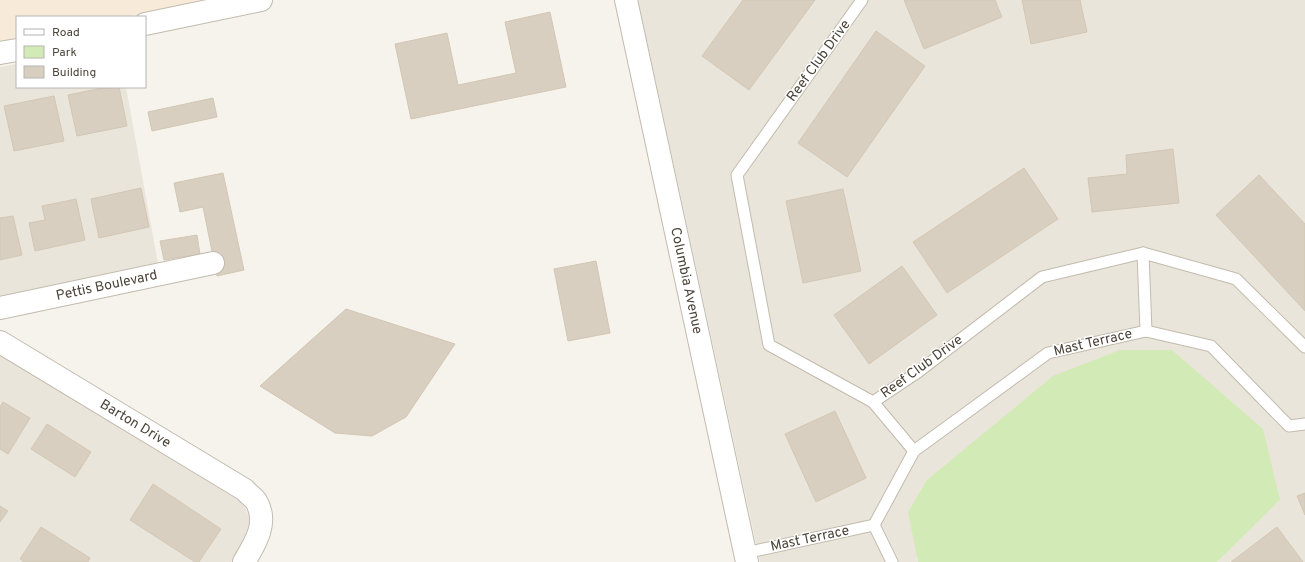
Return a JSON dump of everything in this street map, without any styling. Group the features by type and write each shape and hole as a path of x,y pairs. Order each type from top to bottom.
{"street":[{"path":"146,24 261,0"},
{"name":"Columbia Avenue","path":"626,0 746,557"},
{"path":"0,53 16,50"},
{"name":"Pettis Boulevard","path":"0,308 213,263"},
{"name":"Barton Drive","path":"0,342 245,490 256,501 261,514 261,526 256,542 244,562"}],"lane":[{"name":"Reef Club Drive","path":"862,0 737,175 769,345 873,402 918,372 1042,277 1143,253 1236,279 1305,347"},
{"path":"1143,253 1146,331"},
{"name":"Mast Terrace","path":"746,557 874,525 914,451 1048,353 1146,331 1211,346 1288,426 1305,424"},
{"path":"873,402 914,451"},
{"path":"874,525 892,562"}],"shaded area":[{"path":"0,0 208,0 129,16 16,16 16,38 0,42"},
{"path":"638,0 1305,0 1305,562 1217,562 1280,500 916,558 918,562 760,562"},
{"path":"16,64 16,88 126,88 158,264 0,297 0,67"},
{"path":"0,355 237,499 245,507 249,517 249,525 245,539 231,562 0,562"}],"green space":[{"path":"1120,350 1172,350 1263,429 1280,500 1217,562 918,562 908,512 927,480 1053,376"}],"building":[{"path":"743,0 815,0 749,90 702,56"},
{"path":"904,0 995,0 1002,17 924,49"},
{"path":"1022,0 1080,0 1087,32 1031,44"},
{"path":"550,12 566,87 411,119 395,44 447,33 458,85 516,73 505,22"},
{"path":"876,31 925,66 847,177 798,143"},
{"path":"102,88 119,88 127,126 77,136 68,95"},
{"path":"54,96 64,141 14,151 4,106"},
{"path":"213,98 217,117 152,131 148,112"},
{"path":"1173,149 1179,203 1092,212 1088,178 1127,174 1126,155"},
{"path":"1024,168 1058,219 947,293 913,242"},
{"path":"223,173 244,270 217,276 203,207 180,212 174,183"},
{"path":"1259,175 1305,224 1305,311 1216,215"},
{"path":"141,188 149,227 99,238 91,199"},
{"path":"843,189 861,271 803,283 786,201"},
{"path":"76,199 85,240 35,251 29,223 45,220 42,206"},
{"path":"13,216 22,255 0,260 0,218"},
{"path":"197,235 200,254 164,260 160,241"},
{"path":"596,261 610,333 568,341 554,269"},
{"path":"902,266 937,315 869,364 834,315"},
{"path":"346,309 455,344 406,417 372,436 335,433 260,386"},
{"path":"3,402 30,418 8,454 0,449 0,407"},
{"path":"835,411 866,478 816,502 785,434"},
{"path":"47,424 91,452 75,477 31,449"},
{"path":"153,484 221,529 199,562 195,562 130,520"},
{"path":"1305,493 1305,515 1297,496"},
{"path":"0,506 8,511 0,522"},
{"path":"41,527 90,558 88,562 24,562 20,559"},
{"path":"1277,527 1303,562 1231,562"}]}
